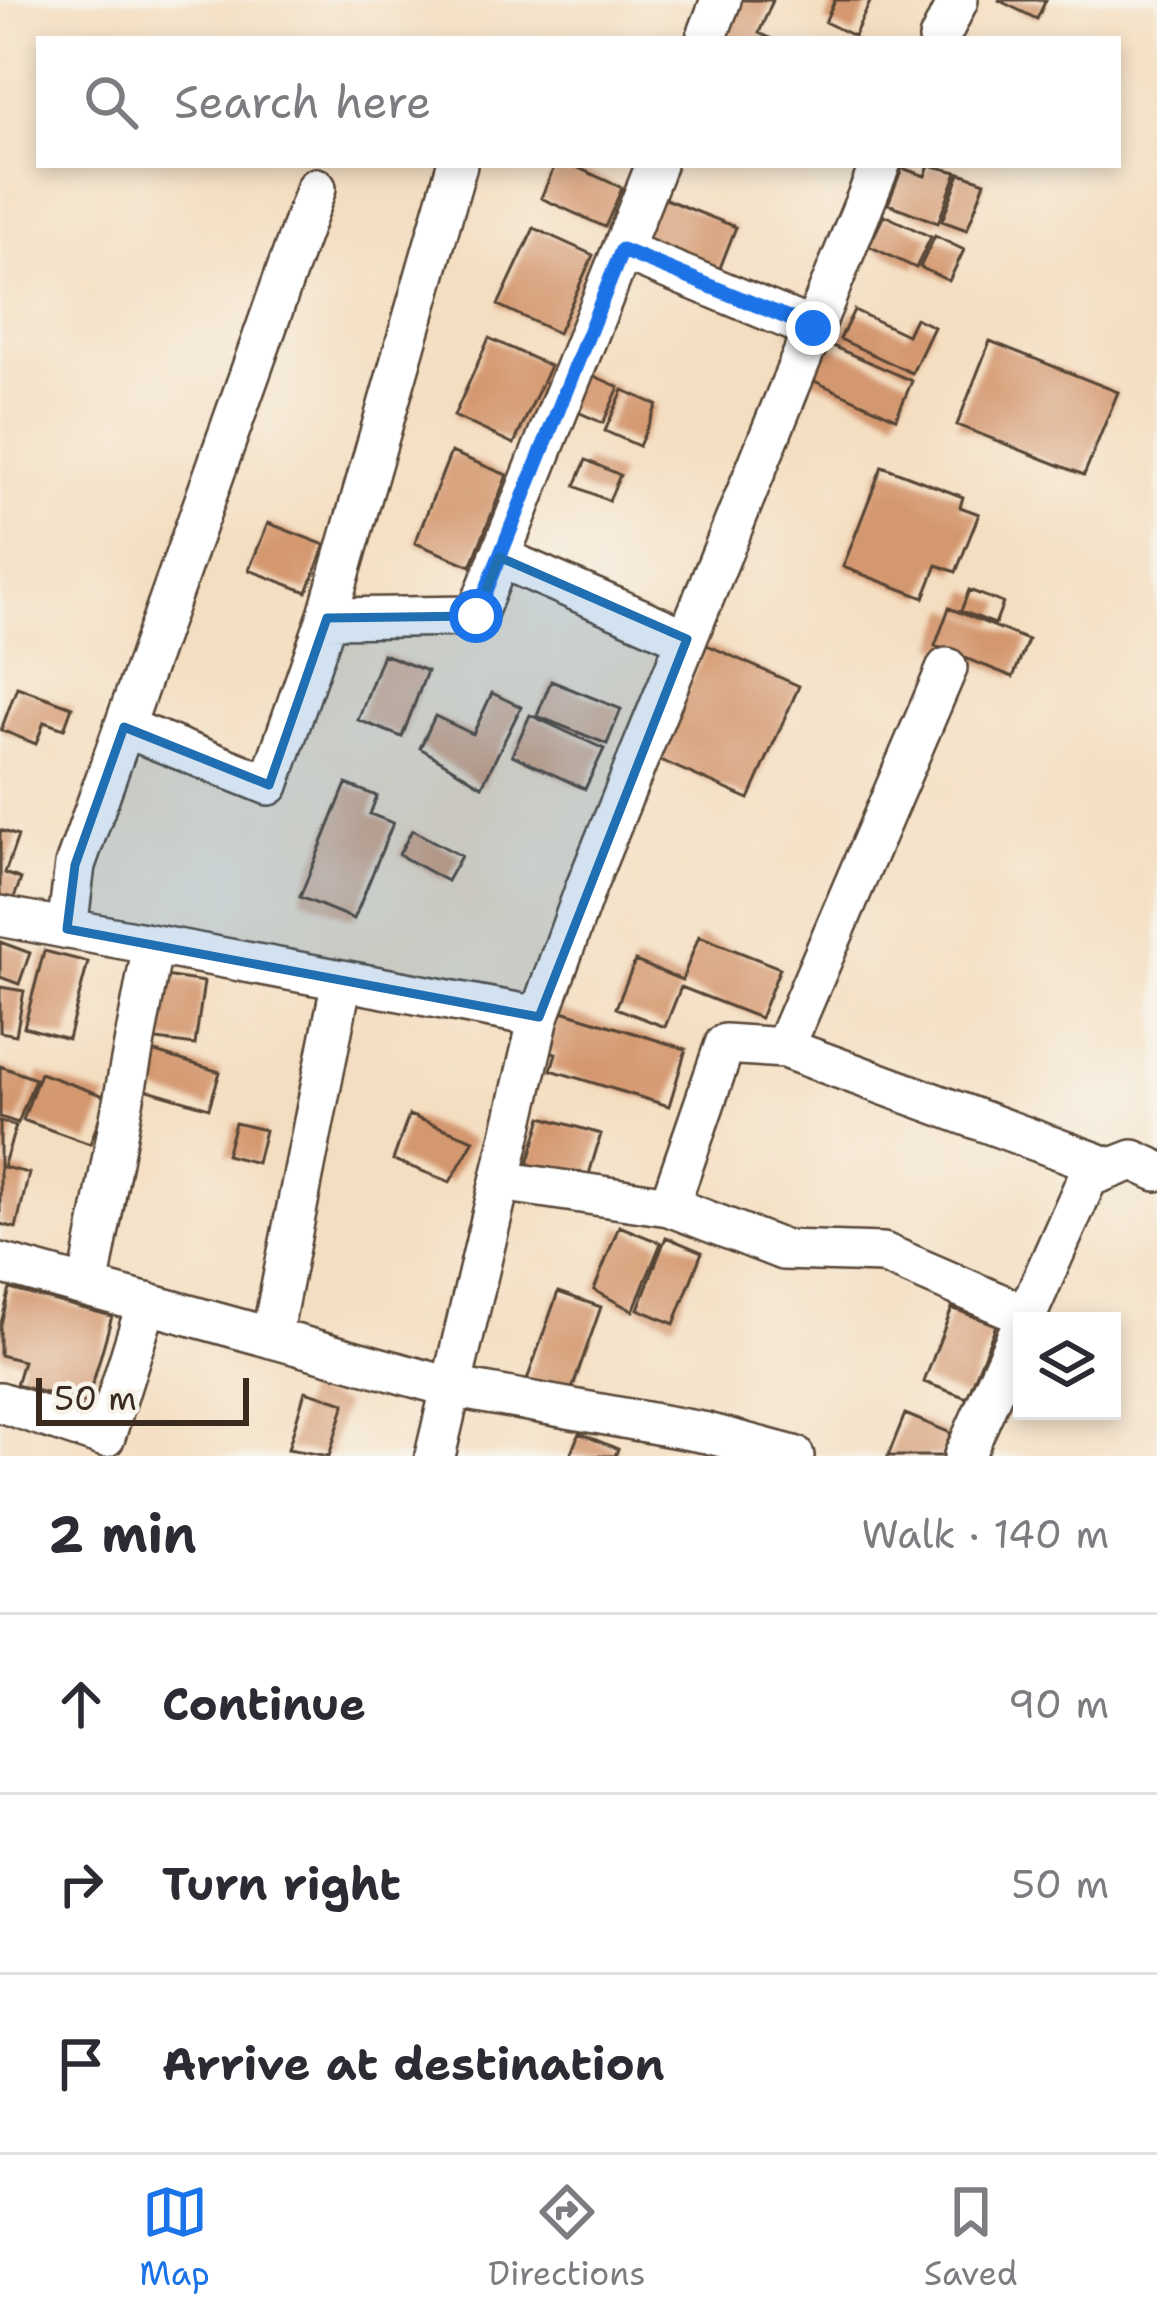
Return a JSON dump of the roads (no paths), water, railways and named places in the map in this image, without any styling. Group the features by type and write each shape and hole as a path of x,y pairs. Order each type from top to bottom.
{"street":[{"path":"707,36 722,0"},
{"path":"940,36 958,0"},
{"path":"124,727 269,785 327,618 456,168"},
{"path":"327,618 476,616 655,168"},
{"path":"435,1456 539,1016 879,168"},
{"path":"67,929 75,866 316,188"},
{"path":"622,250 813,328"},
{"path":"500,557 687,639"},
{"path":"784,1048 947,668"},
{"path":"0,916 539,1016"},
{"path":"88,1287 153,945"},
{"path":"272,1338 342,980"},
{"path":"669,1206 725,1044 784,1048 1110,1168"},
{"path":"1028,1312 1088,1177 1133,1160 1157,1171"},
{"path":"500,1181 669,1206 783,1250 883,1253 1013,1315"},
{"path":"2,1274 88,1287 450,1387 707,1433 794,1456"},
{"path":"0,1402 105,1437 147,1303"},
{"path":"964,1456 1013,1345"}]}
